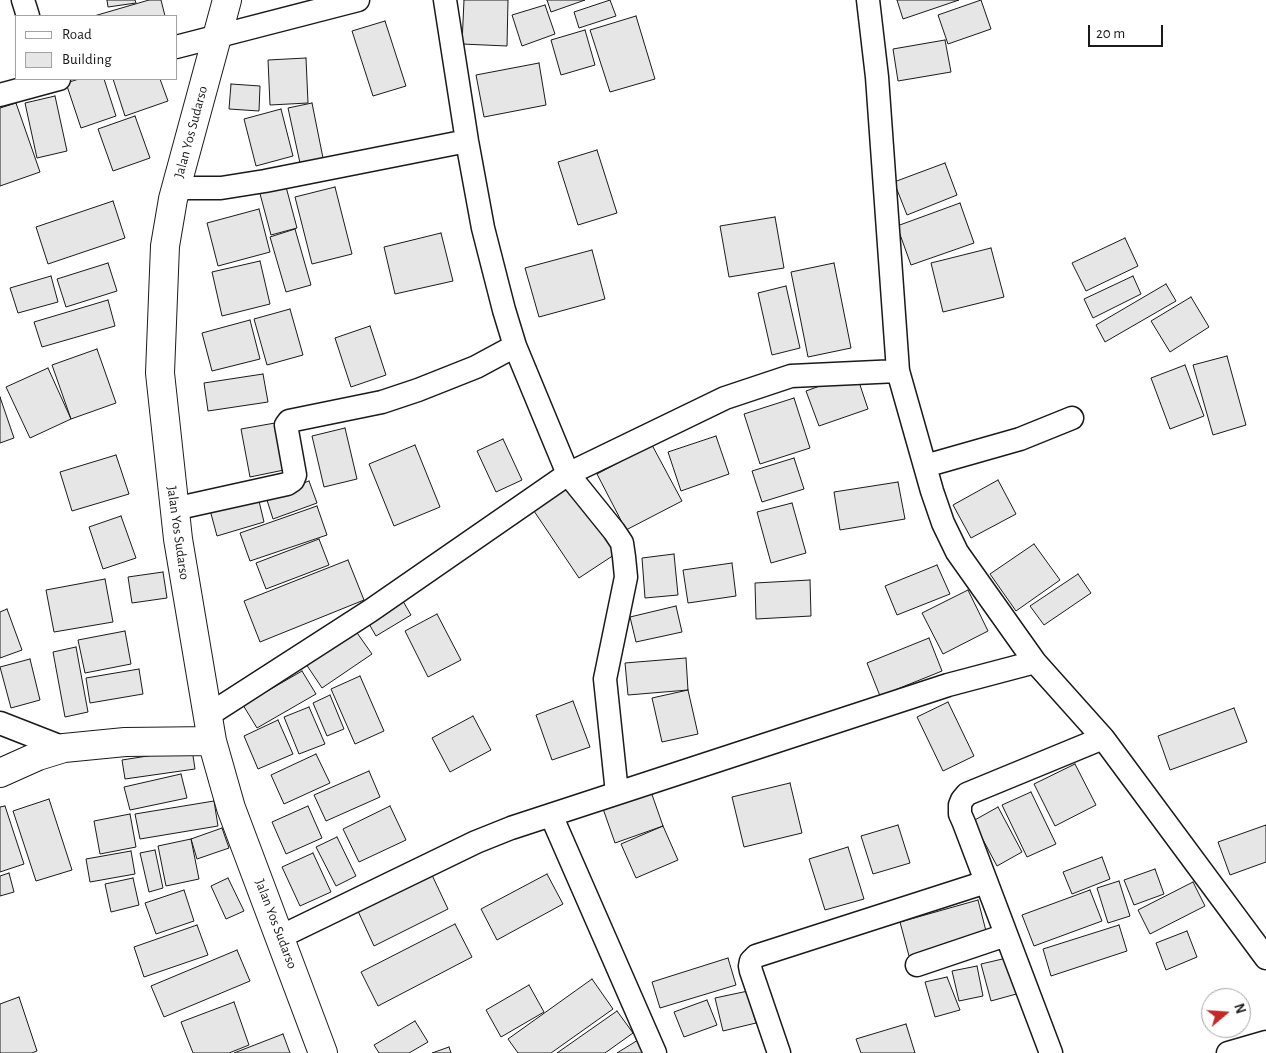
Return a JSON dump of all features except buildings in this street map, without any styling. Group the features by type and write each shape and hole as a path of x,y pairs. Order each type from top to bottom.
{"main road":[{"name":"Jalan Yos Sudarso","path":"227,0 173,199 165,246 160,373 178,539 210,729 231,808 323,1053"},
{"path":"0,773 38,756 64,748 125,742 210,729"}],"street":[{"path":"23,0 28,15"},
{"path":"178,46 358,0"},
{"path":"445,0 483,228 515,346 568,474 622,543 626,577 605,679 617,793"},
{"path":"868,0 877,77 898,371 943,523 957,552 1035,662 1103,738 1266,958"},
{"path":"0,95 49,80"},
{"path":"176,188 221,188 265,181 467,141"},
{"path":"174,510 287,484 293,480 295,474 286,425 289,421 382,402 476,367 515,346"},
{"path":"210,729 370,611 568,474 725,398 791,376 898,371"},
{"path":"925,466 1020,439 1072,418"},
{"path":"280,937 476,842 511,828 948,684 1035,662"},
{"path":"0,723 64,748"},
{"path":"1050,1053 960,814 960,805 967,794 1103,738"},
{"path":"551,815 655,1053"},
{"path":"779,1053 751,971 751,961 756,956 986,882"},
{"path":"916,965 1006,935"},
{"path":"1228,1053 1266,1042"}]}
